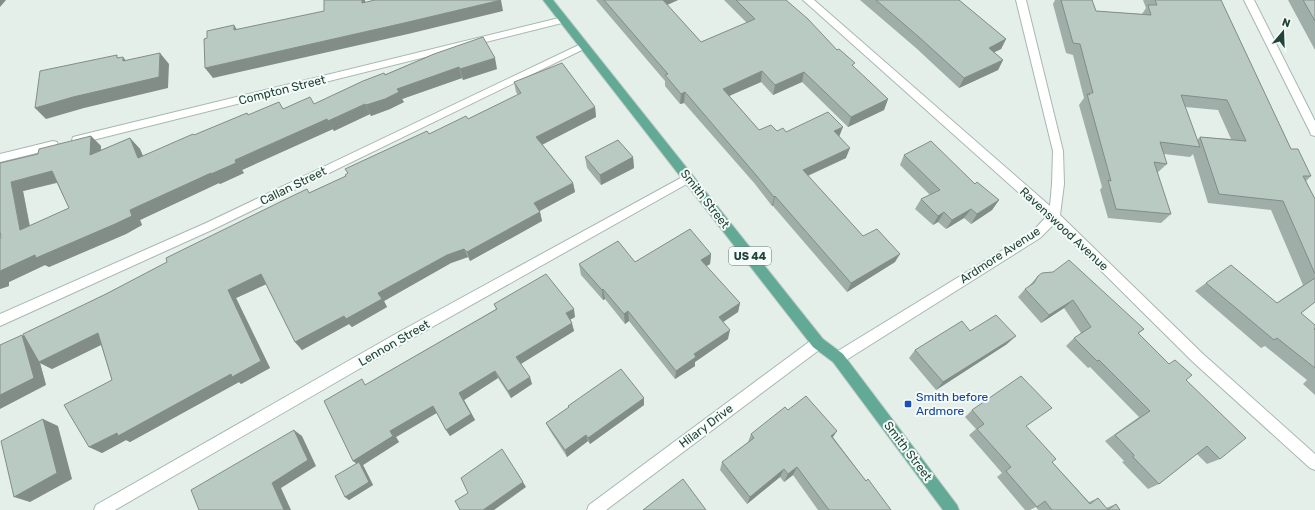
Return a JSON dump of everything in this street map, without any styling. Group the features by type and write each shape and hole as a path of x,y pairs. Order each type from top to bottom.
{"main road":[{"name":"Smith Street","path":"548,0 818,343 838,358 952,510"}],"street":[{"name":"Ravenswood Avenue","path":"808,0 1054,217 1198,358 1315,463"},
{"path":"1021,0 1058,151 1058,184 1054,217"},
{"path":"1248,0 1315,132"},
{"name":"Compton Street","path":"0,158 563,20"},
{"name":"Callan Street","path":"0,320 210,226 583,46"},
{"name":"Lennon Street","path":"101,510 404,336 688,178"},
{"name":"Ardmore Avenue","path":"838,358 1036,235 1054,217"},
{"name":"Hilary Drive","path":"594,510 818,343"}],"building":[{"path":"324,0 362,0 362,3 375,0 501,0 205,68 204,39 207,38 207,31 234,25 234,30 324,11"},
{"path":"604,0 663,0 701,42 755,19 736,0 786,0 808,19 837,50 839,49 855,63 852,65 888,99 851,117 804,72 775,85 762,71 723,89 759,130 771,125 777,131 783,128 786,132 828,112 843,127 834,131 850,148 803,170 863,236 877,229 900,254 851,283 775,196 774,197 685,92 681,94 665,75 668,74"},
{"path":"876,0 959,0 1006,39 989,48 1003,60 964,78"},
{"path":"1061,0 1092,0 1096,11 1151,15 1148,5 1157,5 1155,0 1221,0 1291,149 1298,149 1311,176 1303,176 1315,199 1315,274 1283,201 1219,194 1200,137 1246,141 1227,100 1181,95 1200,147 1160,142 1167,164 1154,162 1171,214 1116,209 1108,180 1111,181 1087,94 1090,95 1089,93 1093,93 1080,44 1073,43"},
{"path":"1303,0 1315,0 1315,21"},
{"path":"483,37 495,58 460,69 459,67 397,89 399,92 385,99 366,105 365,104 328,121 327,119 235,160 236,163 130,210 132,216 115,224 36,258 35,255 0,271 0,163 38,154 39,149 91,136 90,155 130,138 138,158 193,134 194,135 247,113 248,115 279,102 283,109 310,97 314,104 363,81 384,73 385,75 434,54","holes":["52,171 69,208 20,230 11,182"]},
{"path":"160,53 159,77 73,97 35,108 40,71 117,55 117,58 123,57 123,61"},
{"path":"562,63 595,107 536,137 573,183 534,203 540,212 467,252 464,249 447,255 378,293 382,299 346,319 344,316 295,342 261,274 228,290 261,361 232,377 231,374 118,436 117,433 89,447 64,405 112,380 98,333 39,362 23,334 106,294 167,262 166,258 282,201 307,189 309,193 346,176 345,175 348,173 345,169 427,131 429,134 466,116 468,119 521,93 514,82"},
{"path":"618,140 633,157 600,175 585,157"},
{"path":"931,141 975,184 977,182 999,200 977,214 971,209 952,220 944,212 938,216 921,199 940,190 904,155"},
{"path":"690,229 711,254 701,260 740,303 719,317 730,330 694,354 696,357 676,371 628,311 624,314 579,264 618,241 635,262"},
{"path":"1069,260 1144,329 1138,333 1169,364 1175,360 1192,375 1186,380 1246,438 1220,459 1207,446 1159,484 1133,457 1134,455 1115,435 1150,411 1099,360 1097,361 1074,338 1091,327 1073,300 1049,315 1025,289 1034,283 1038,276 1042,273 1053,272"},
{"path":"1231,265 1277,303 1315,278 1315,302 1301,313 1315,325 1315,368 1277,338 1274,340 1206,283"},
{"path":"546,274 574,309 566,313 572,323 516,357 530,377 508,391 495,371 459,393 471,414 446,430 433,406 390,431 393,436 353,461 324,401 362,379 365,385 497,309 494,304"},
{"path":"996,315 1016,336 943,382 915,350 962,321 970,331"},
{"path":"22,335 34,378 0,395 0,345"},
{"path":"621,369 644,398 588,438 586,435 565,450 546,423"},
{"path":"1021,376 1052,408 1026,426 1056,459 1052,462 1090,504 1098,498 1108,510 1052,510 1045,501 1037,507 1006,471 1011,467 977,429 984,424 972,410"},
{"path":"806,396 837,431 831,436 866,481 868,479 891,510 829,510 797,467 788,474 784,469 750,497 722,462 754,438 751,434 785,407 788,410"},
{"path":"43,419 57,473 14,497 1,441"},
{"path":"294,430 308,460 272,483 284,510 199,510 191,490"},
{"path":"502,449 523,482 483,510 460,510 455,501 468,493 461,478"},
{"path":"359,462 369,482 345,497 335,476"},
{"path":"683,479 706,510 643,510"},
{"path":"1116,504 1120,510 1108,510"}],"place":[{"name":"Smith before Ardmore","path":"908,404"}]}
